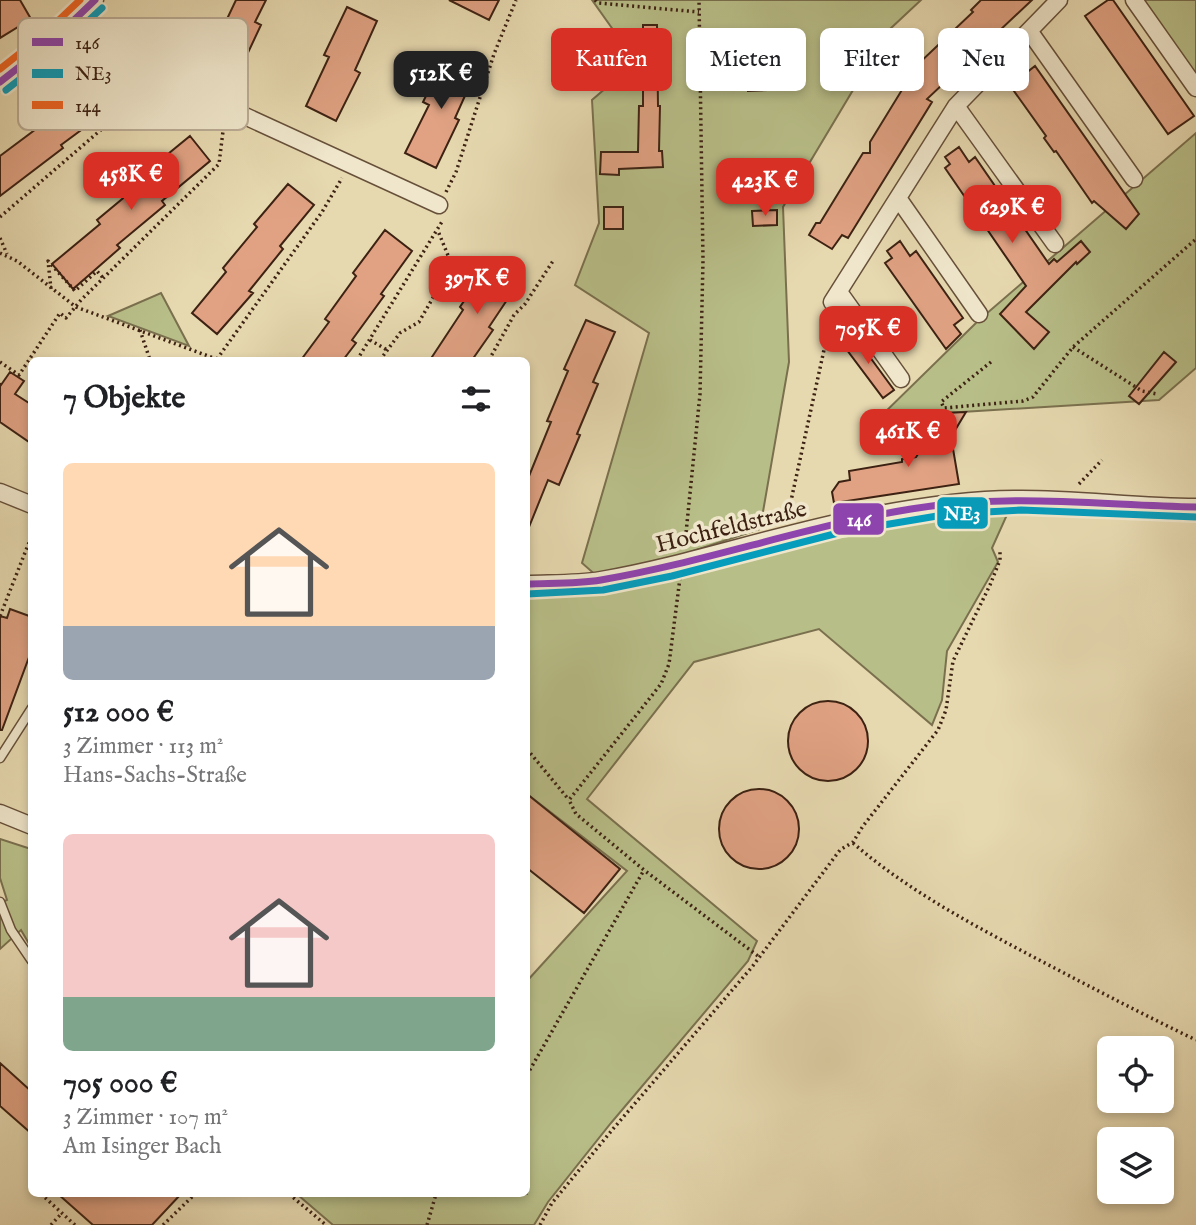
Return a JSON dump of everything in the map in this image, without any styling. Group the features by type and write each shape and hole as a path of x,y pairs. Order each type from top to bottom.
{"street":[{"path":"77,18 95,0"},
{"path":"901,379 835,297 956,106 1059,0"},
{"path":"1134,0 1196,88"},
{"path":"1030,32 1134,178"},
{"path":"0,82 18,67"},
{"path":"956,106 1055,244"},
{"path":"248,117 350,164 441,212"},
{"path":"898,198 979,314"},
{"path":"0,492 28,503"},
{"name":"Hochfeldstraße","path":"530,584 598,580 682,563 785,535 875,515 973,501 1020,499 1146,507 1196,507"},
{"path":"0,813 28,824"}],"lane":[{"path":"0,758 28,714"},
{"path":"0,902 11,930 28,955"}],"path":[{"path":"359,357 438,231 441,212 494,54 516,0"},
{"path":"595,0 598,3 699,12"},
{"path":"569,800 661,684 669,664 700,394 703,260 699,0"},
{"path":"0,217 101,130"},
{"path":"31,357 60,313 66,318 219,164 223,130"},
{"path":"219,357 322,212 350,164"},
{"path":"382,357 400,333 419,322 452,265 438,231"},
{"path":"0,237 8,256"},
{"path":"991,362 941,402 944,408 1023,401 1032,397 1040,391 1073,347 1196,239"},
{"path":"0,253 8,256 76,307 209,357"},
{"path":"51,289 48,261 75,291 97,271 104,279"},
{"path":"491,357 514,315 525,304 553,261"},
{"path":"785,535 788,510 835,297"},
{"path":"140,330 149,357"},
{"path":"370,340 387,350"},
{"path":"1073,347 1142,391 1157,394"},
{"path":"0,362 19,375 28,361"},
{"path":"1063,501 1102,460"},
{"path":"0,616 28,545"},
{"path":"540,1225 552,1203 752,967 840,850 853,842 938,730 946,710 953,661 990,585 1000,560 1000,551"},
{"path":"530,753 569,800 576,814 644,870 758,956"},
{"path":"853,842 907,886 955,914 1077,981 1196,1040"},
{"path":"530,1068 644,870"},
{"path":"44,1197 75,1225"},
{"path":"163,1225 192,1197"},
{"path":"293,1197 326,1225"},
{"path":"427,1225 435,1197"},
{"path":"51,1225 62,1214"}],"green space":[{"path":"592,0 921,0 891,28 820,28 820,91 852,91 783,207 789,362 760,529 599,578 582,563 649,333 575,285 599,223 592,100 602,91 672,91 672,28 612,28"},
{"path":"1142,0 1196,0 1196,76"},
{"path":"1196,133 1196,368 1159,400 880,417 978,321"},
{"path":"161,293 189,346 108,316"},
{"path":"1010,508 992,548 998,562 947,651 942,700 932,725 819,629 694,662 587,799 757,941 748,961 611,1123 548,1202 534,1225 333,1225 300,1197 530,1197 530,978 627,871 530,796 530,587 680,569 803,545 904,520"},
{"path":"0,839 28,848 28,942 21,930 0,949 0,903 7,900 0,878"}],"building":[{"path":"0,0 20,0 30,18 18,18 18,27 0,38"},
{"path":"236,0 266,0 255,22 261,25 248,53 248,18 227,18"},
{"path":"449,0 499,0 489,20"},
{"path":"981,0 1032,0 1002,28 956,28 973,12 971,10"},
{"path":"1108,0 1113,0 1194,116 1168,134 1085,16"},
{"path":"347,7 377,21 355,70 360,73 336,121 306,106 329,57 324,55"},
{"path":"643,25 657,25 657,28 643,28"},
{"path":"938,45 938,89 927,99 932,102 848,238 842,235 832,249 809,235 816,223 820,223 863,153 870,153 870,142 901,91 924,91 924,59"},
{"path":"446,55 477,69 455,118 459,120 436,168 405,153 429,105 423,102"},
{"path":"1035,66 1139,214 1126,229 1094,201 1092,203 1044,138 1046,136 1014,91 1029,91 1029,71"},
{"path":"643,91 658,91 659,151 662,151 663,167 619,169 619,175 600,174 601,152 638,152 639,106 643,106"},
{"path":"35,130 81,130 61,145 63,148 0,196 0,156"},
{"path":"190,136 210,161 162,201 165,205 117,245 120,248 73,289 52,264 100,224 97,220 145,180 141,176"},
{"path":"959,147 969,162 975,157 1049,264 1054,259 1057,262 1081,241 1090,252 1077,264 1076,262 1026,312 1049,332 1034,349 1000,314 1026,286 945,168 950,164 945,157"},
{"path":"768,162 770,180 752,182 751,164"},
{"path":"288,184 314,205 280,246 283,249 249,291 253,293 217,334 192,313 226,272 223,268 257,227 254,224"},
{"path":"604,207 623,207 623,229 604,229"},
{"path":"777,210 777,225 753,226 752,211"},
{"path":"385,230 412,251 352,340 356,343 345,357 303,357 329,322 325,319 356,276 353,273"},
{"path":"900,241 910,256 916,251 963,318 954,325 961,334 946,349 885,263 892,258 887,251"},
{"path":"490,263 519,282 489,327 493,330 474,357 432,357 463,310 460,307"},
{"path":"586,320 615,332 593,382 598,384 559,485 548,480 530,525 530,474 551,422 547,421 568,371 564,369"},
{"path":"853,334 894,390 883,398 841,342"},
{"path":"1164,352 1176,362 1139,404 1129,396"},
{"path":"10,372 24,381 15,394 28,402 28,441 0,422 1,385"},
{"path":"966,412 951,437 959,484 834,503 832,492 839,482 850,480 849,471 916,457 945,413"},
{"path":"10,609 28,616 28,660 0,730 0,616 7,618"},
{"path":"828,701 843,704 856,713 865,726 868,741 865,756 856,769 843,778 828,781 813,778 800,769 791,756 788,741 791,726 800,713 813,704"},
{"path":"759,789 774,792 787,801 796,814 799,829 796,844 787,857 774,866 759,869 744,866 731,857 722,844 719,829 722,814 731,801 744,792"},
{"path":"530,796 620,869 584,913 530,870"},
{"path":"0,1063 28,1088 28,1130 0,1106"},
{"path":"61,1197 178,1197 152,1225 93,1225"}],"transit line":[{"name":"144","path":"61,18 80,0"},
{"name":"146","path":"76,18 95,0"},
{"name":"NE3","path":"91,18 102,8"},
{"name":"144","path":"0,69 18,55"},
{"name":"146","path":"0,82 18,68"},
{"name":"NE3","path":"6,90 18,81"},
{"name":"146","path":"530,584 601,580 679,564 872,516 947,504 1054,501 1196,507"},
{"name":"NE3","path":"530,594 603,590 672,576 842,532 949,514 1021,510 1196,517"}]}
